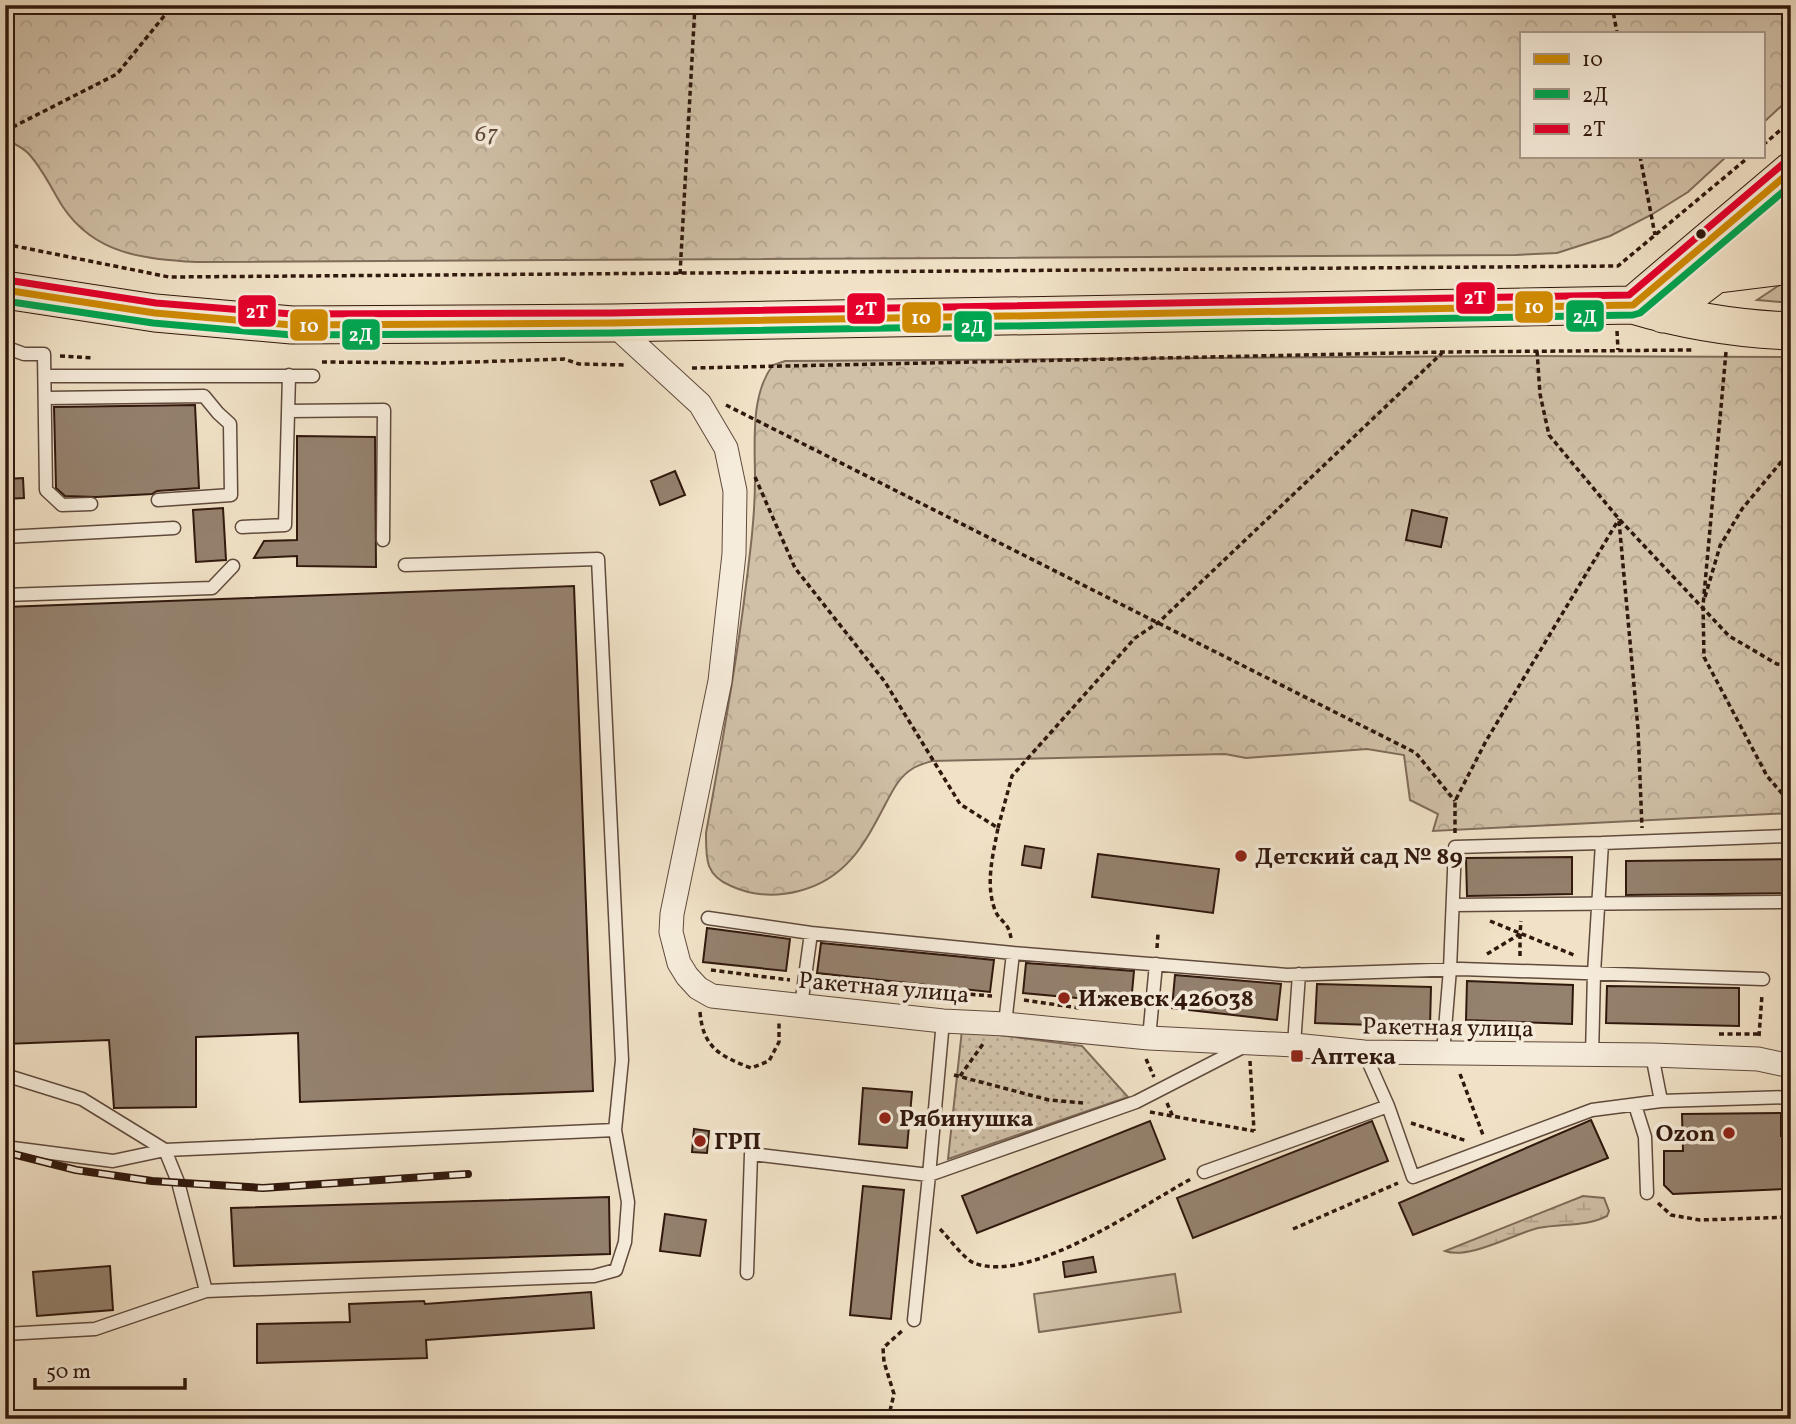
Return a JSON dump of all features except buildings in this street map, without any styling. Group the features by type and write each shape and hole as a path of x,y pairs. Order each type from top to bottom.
{"main road":[{"path":"1718,274 1791,171"},
{"path":"1653,300 1749,229 1791,217"},
{"path":"8,299 292,325 612,323 1653,300 1718,274 1791,265"},
{"path":"1653,300 1717,323 1791,331"}],"street":[{"path":"612,323 699,404 726,448 735,491 734,554 720,681 671,932 680,962 687,976 698,988"},
{"name":"Ракетная улица","path":"698,988 712,996 790,1005 1149,1038 1294,1045 1364,1052 1652,1055 1758,1059 1791,1066"}],"lane":[{"path":"5,347 24,354 44,354 46,490 62,505 91,504"},
{"path":"242,527 285,525 289,375"},
{"path":"46,376 313,376"},
{"path":"46,398 204,396 230,424 231,495 158,500"},
{"path":"288,411 384,410 383,540"},
{"path":"5,537 174,528"},
{"path":"5,1334 95,1329 206,1291 594,1276 616,1270 625,1242 628,1202 615,1130 622,1060 598,559 405,565"},
{"path":"5,595 212,589 233,566"},
{"path":"1448,1053 1456,969 1453,905 1455,847 1791,838"},
{"path":"1592,1056 1602,843"},
{"path":"1453,905 1791,902"},
{"path":"708,918 811,933 1013,953 1299,974 1595,968 1763,979"},
{"path":"790,1005 811,933"},
{"path":"1005,1024 1013,953"},
{"path":"1149,1038 1156,964"},
{"path":"1294,1045 1299,974"},
{"path":"914,1321 943,1021"},
{"path":"747,1273 751,1154 929,1175 1136,1102 1249,1044"},
{"path":"1364,1052 1390,1111 1413,1177 1592,1110 1661,1101 1791,1097"},
{"path":"1652,1055 1661,1101"},
{"path":"5,1075 82,1099 165,1150 178,1182 206,1291"},
{"path":"1635,1105 1645,1138 1647,1193"},
{"path":"1204,1172 1390,1111"},
{"path":"5,1147 113,1161 165,1150 615,1130"}],"path":[{"path":"5,131 117,74 173,5"},
{"path":"680,274 695,5"},
{"path":"1612,5 1617,32"},
{"path":"1764,144 1791,121"},
{"path":"1640,158 1655,235"},
{"path":"5,244 169,277 1618,266 1748,158"},
{"path":"315,362 442,363 564,359 579,364 688,368 1443,352 1699,350"},
{"path":"1726,350 1703,606 1704,657 1767,776 1791,804"},
{"path":"1537,351 1540,394 1549,435 1619,519 1729,636 1777,664 1791,666"},
{"path":"1009,926 996,912 989,874 1012,776 1135,638 1159,622 1443,352"},
{"path":"724,403 1416,753 1455,801"},
{"path":"1703,606 1720,546 1742,509 1791,450"},
{"path":"754,474 795,568 885,682 960,804 998,828"},
{"path":"1455,847 1455,801 1486,741 1619,519"},
{"path":"1619,519 1638,729 1642,841"},
{"path":"1453,905 1595,968"},
{"path":"1520,971 1522,906"},
{"path":"1456,969 1520,934"},
{"path":"1758,1059 1763,979"},
{"path":"698,988 701,1028 719,1056 751,1068 769,1061 779,1042 790,1005"},
{"path":"960,1076 981,1046 1005,1024"},
{"path":"1249,1044 1255,1154"},
{"path":"1448,1053 1488,1147"},
{"path":"939,1071 1049,1100 1122,1107 1254,1131"},
{"path":"1390,1111 1488,1147"},
{"path":"925,1212 973,1263 999,1267 1035,1260 1088,1239 1204,1172"},
{"path":"1293,1229 1413,1177"},
{"path":"1671,1215 1700,1220 1791,1217"},
{"path":"888,1419 894,1394 884,1363 883,1348 914,1321"}],"green space":[{"name":"67","path":"5,5 1791,5 1791,97 1764,122 1764,32 1520,32 1520,158 1725,158 1688,192 1651,215 1610,236 1557,253 197,262 140,256 106,245 90,235 63,207 28,153 5,139"},
{"path":"1791,281 1791,303 1757,300 1784,282"},
{"path":"1503,356 1791,357 1791,813 1433,831 1438,814 1410,800 1404,755 1367,749 1246,758 1225,754 932,761 903,776 853,858 830,878 816,885 782,894 756,894 722,882 712,871 707,858 706,833 750,556 755,494 755,420 760,390 773,365 785,361"},
{"path":"962,1030 1082,1046 1128,1097 948,1159"},
{"path":"1583,1196 1604,1198 1609,1211 1607,1216 1582,1223 1538,1228 1466,1252 1445,1251"},
{"path":"1175,1274 1181,1312 1039,1332 1034,1294"}],"railway":[{"path":"5,1152 76,1170 152,1181 263,1188 468,1174"}],"transit line":[{"name":"2Т","path":"7,280 156,303 292,314 612,313 1629,295 1784,163"},
{"name":"10","path":"5,290 155,313 292,325 612,323 1633,305 1791,171"},
{"name":"2Д","path":"5,301 153,323 292,335 612,333 1633,315 1640,313 1791,185"}],"place":[{"name":"Детский сад № 89","path":"1241,856"},
{"name":"Ижевск 426038","path":"1064,998"},
{"name":"Аптека","path":"1297,1056"},
{"name":"Рябинушка","path":"885,1118"},
{"name":"Ozon","path":"1729,1133"},
{"name":"ГРП","path":"700,1141"}]}
